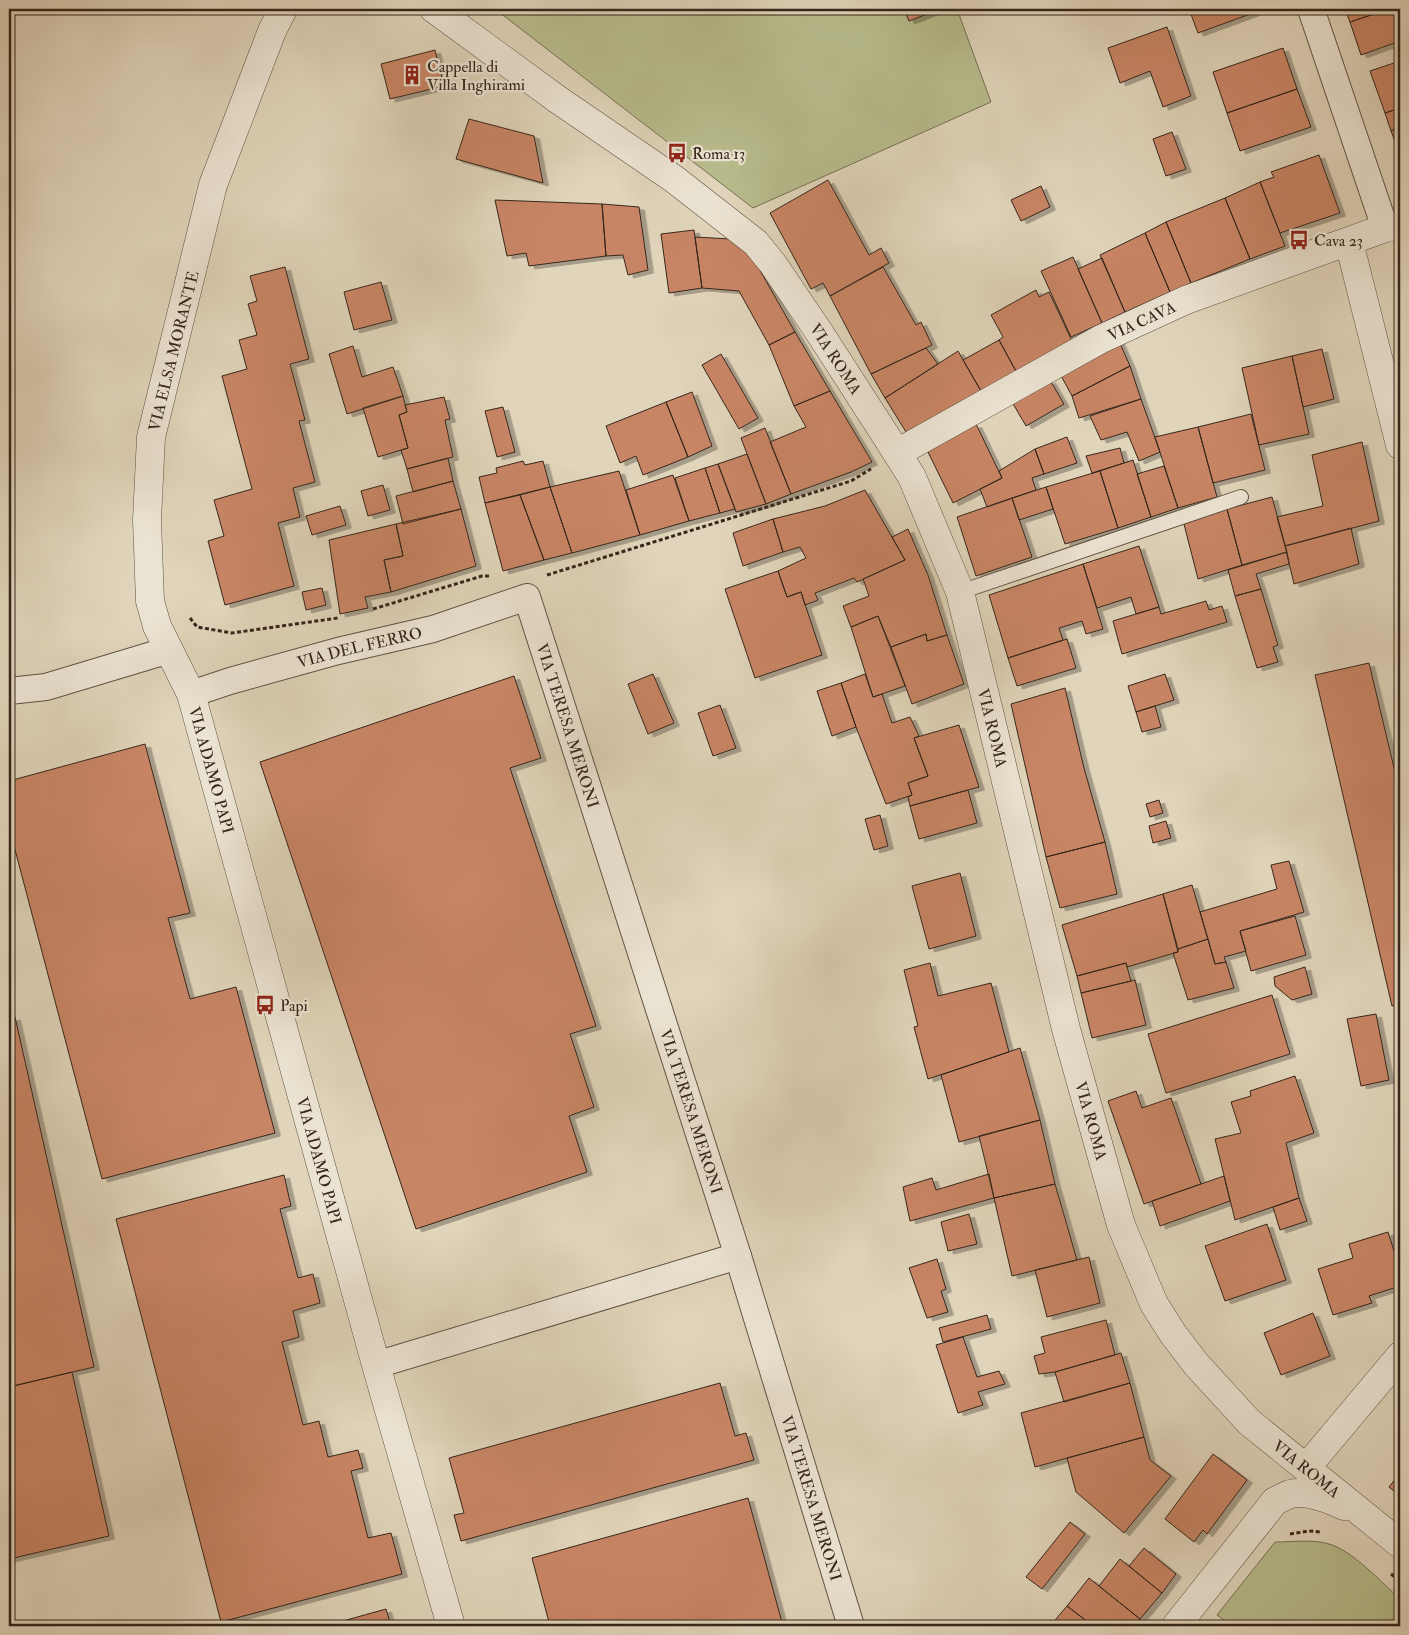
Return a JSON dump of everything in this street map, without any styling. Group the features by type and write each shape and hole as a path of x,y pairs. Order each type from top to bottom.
{"street":[{"name":"VIA ROMA","path":"434,9 557,98 674,179 756,243 774,264 897,452 912,476 960,592 1065,1025 1121,1225 1154,1304 1173,1334 1196,1364 1249,1422 1400,1544"},
{"path":"1311,9 1392,227"},
{"name":"VIA ELSA MORANTE","path":"191,694 182,672 157,626 150,601 148,520 151,437 213,185 272,31 283,10"},
{"name":"VIA CAVA","path":"897,452 1101,339 1186,300 1392,227"},
{"path":"1349,242 1400,445"},
{"name":"VIA DEL FERRO","path":"191,694 230,681 338,651 433,629 533,587"},
{"name":"VIA TERESA MERONI","path":"533,587 851,1626"},
{"path":"9,691 46,687 169,650"},
{"name":"VIA ADAMO PAPI","path":"191,694 376,1365 451,1626"},
{"path":"376,1365 738,1256"},
{"path":"1306,1468 1400,1356"},
{"path":"1176,1626 1275,1501 1282,1484 1281,1469 1268,1446 1249,1422"},
{"path":"1275,1501 1289,1494 1301,1493 1316,1496 1339,1504 1372,1521"}],"lane":[{"path":"960,592 1241,497"}],"path":[{"path":"533,587 852,481 897,452"},
{"path":"364,612 482,576 490,576"},
{"path":"187,614 197,627 232,633 346,616"},
{"path":"1282,1538 1299,1532 1326,1532"},
{"path":"1385,1569 1400,1581"}],"green space":[{"path":"495,9 957,9 991,102 753,208"},
{"path":"1275,1542 1323,1542 1338,1547 1347,1553 1400,1599 1400,1626 1232,1626 1217,1615"}],"building":[{"path":"904,9 940,9 909,21"},
{"path":"1189,9 1264,9 1198,33"},
{"path":"1345,9 1389,9 1350,22"},
{"path":"1389,9 1400,9 1400,41 1361,55 1350,22"},
{"path":"1167,27 1191,96 1163,107 1150,71 1120,83 1108,48"},
{"path":"1283,48 1297,89 1227,113 1213,72"},
{"name":"Cappella di Villa Inghirami","path":"435,50 444,86 390,99 381,64"},
{"path":"1400,61 1400,108 1385,113 1370,71"},
{"path":"1297,89 1311,127 1240,151 1227,113"},
{"path":"1400,108 1400,127 1391,131 1385,113"},
{"path":"469,119 534,136 543,183 456,159"},
{"path":"1400,127 1400,155 1391,131"},
{"path":"1172,132 1186,169 1166,176 1153,139"},
{"path":"1319,155 1340,213 1280,233 1260,182 1274,177 1271,172"},
{"path":"828,180 869,255 881,248 889,263 830,296 823,283 811,289 770,213"},
{"path":"1260,182 1285,246 1250,259 1225,198"},
{"path":"1041,186 1050,207 1021,221 1011,200"},
{"path":"1225,198 1250,259 1191,283 1166,222"},
{"path":"495,200 602,204 606,256 529,266 526,253 507,256"},
{"path":"602,204 639,207 648,270 628,275 623,255 606,256"},
{"path":"1166,222 1191,283 1170,292 1145,233"},
{"path":"694,230 702,288 669,293 661,234"},
{"path":"1145,233 1170,292 1125,312 1100,255"},
{"path":"695,237 730,239 744,250 757,265 795,332 769,345 739,291 702,288"},
{"path":"1073,257 1102,323 1071,337 1041,271"},
{"path":"1102,258 1125,312 1102,323 1078,269"},
{"path":"285,267 309,359 290,364 305,420 299,421 315,482 293,488 300,517 278,523 294,586 225,605 208,541 224,536 214,500 252,489 222,376 247,369 239,340 257,335 248,304 257,301 250,276"},
{"path":"883,267 916,325 921,322 932,345 871,374 830,296"},
{"path":"381,282 392,320 354,330 344,292"},
{"path":"1036,290 1039,297 1049,292 1073,343 1017,373 999,340 1003,337 991,315"},
{"path":"795,332 830,391 794,406 769,345"},
{"path":"999,340 1017,373 981,391 963,360"},
{"path":"1119,341 1130,366 1072,396 1059,372"},
{"path":"353,346 362,377 393,367 403,396 347,414 329,354"},
{"path":"926,348 938,364 885,398 871,374"},
{"path":"1322,349 1334,399 1303,407 1292,356"},
{"path":"958,351 981,391 906,432 885,398"},
{"path":"721,354 758,418 739,429 702,365"},
{"path":"1292,356 1309,434 1259,445 1242,368"},
{"path":"1130,366 1141,399 1079,418 1072,396"},
{"path":"1050,380 1064,404 1026,426 1012,402"},
{"path":"830,391 872,462 851,472 791,494 770,442 806,427 794,406"},
{"path":"692,392 712,446 688,457 666,402"},
{"path":"403,396 407,412 399,415 408,448 378,457 363,408"},
{"path":"444,397 450,419 445,420 453,457 407,469 401,450 408,448 399,415 407,412 405,405"},
{"path":"1141,399 1160,452 1139,461 1127,432 1101,440 1090,416"},
{"path":"666,402 688,457 643,475 636,456 620,463 606,426"},
{"path":"503,407 515,452 497,457 485,411"},
{"path":"1251,414 1265,470 1213,483 1198,427"},
{"path":"976,424 1002,478 953,503 926,448"},
{"path":"1198,427 1217,497 1178,508 1155,437"},
{"path":"765,428 791,494 766,504 741,438"},
{"path":"1067,437 1077,463 1044,474 1035,449"},
{"path":"1362,442 1379,521 1285,546 1277,517 1323,506 1312,455"},
{"path":"1120,448 1124,463 1092,473 1086,456"},
{"path":"1035,449 1044,474 1032,478 1036,490 987,507 980,489 1002,478 999,471"},
{"path":"747,454 766,504 736,512 718,464"},
{"path":"448,458 453,481 413,492 407,469"},
{"path":"1133,460 1151,517 1118,528 1100,471"},
{"path":"523,461 525,465 543,461 550,487 485,503 479,477 497,473 496,468"},
{"path":"718,464 735,509 720,513 705,468"},
{"path":"1164,466 1178,508 1151,517 1137,474"},
{"path":"705,468 720,513 689,521 675,478"},
{"path":"619,471 640,535 572,553 550,487"},
{"path":"1100,471 1118,528 1065,544 1046,487"},
{"path":"673,475 689,521 640,535 626,490"},
{"path":"453,481 461,509 403,524 396,496"},
{"path":"383,485 390,510 368,516 361,491"},
{"path":"550,487 572,553 544,560 520,495"},
{"path":"1046,487 1053,509 1019,520 1012,498"},
{"path":"865,490 905,560 857,582 854,578 815,593 818,600 805,605 801,592 787,597 778,571 806,558 800,547 783,552 773,519 825,506"},
{"path":"520,495 544,560 503,571 485,503"},
{"path":"1272,497 1287,552 1242,565 1227,509"},
{"path":"1012,498 1032,557 976,576 957,517"},
{"path":"340,506 346,525 312,535 306,516"},
{"path":"461,509 476,566 391,592 384,560 403,556 396,524"},
{"path":"1227,509 1242,565 1198,579 1184,524"},
{"path":"773,519 783,552 743,566 733,533"},
{"path":"396,524 403,556 384,560 391,592 365,597 368,608 340,614 329,540"},
{"path":"1351,528 1359,564 1294,584 1285,546"},
{"path":"908,529 928,575 947,635 927,641 926,634 891,647 878,616 851,627 843,606 869,596 863,579 905,560 892,537"},
{"path":"1139,546 1159,607 1136,614 1131,597 1097,608 1083,564"},
{"path":"1287,552 1289,564 1256,574 1261,589 1235,596 1228,570"},
{"path":"1083,564 1103,629 1086,634 1082,621 1059,628 1063,640 1008,658 989,595"},
{"path":"778,571 787,597 801,592 822,655 755,678 725,589"},
{"path":"322,588 326,605 306,610 302,592"},
{"path":"1261,589 1278,645 1273,647 1278,662 1257,668 1235,596"},
{"path":"1206,601 1209,610 1222,606 1227,622 1122,654 1113,621 1159,607 1161,614"},
{"path":"878,616 905,686 873,697 851,627"},
{"path":"926,634 927,641 947,635 964,684 912,704 891,647"},
{"path":"1067,639 1076,668 1017,686 1008,658"},
{"path":"1369,663 1400,793 1400,1004 1392,1006 1315,675"},
{"path":"653,674 674,723 648,734 628,684"},
{"path":"865,674 873,697 882,694 892,723 910,717 919,736 914,738 928,776 908,783 912,795 886,804 841,683"},
{"path":"1165,674 1174,700 1136,712 1128,686"},
{"path":"514,676 541,758 510,768 596,1026 570,1034 594,1107 569,1116 587,1172 416,1229 260,762"},
{"path":"841,683 856,727 832,736 817,691"},
{"path":"1065,688 1084,768 1105,842 1046,857 1011,704"},
{"path":"720,705 736,748 713,756 698,713"},
{"path":"1155,706 1161,727 1142,732 1136,712"},
{"path":"959,725 979,787 910,806 908,797 912,795 908,783 928,776 914,738"},
{"path":"145,744 190,913 168,918 190,999 236,987 275,1133 102,1179 9,827 9,781"},
{"path":"968,790 977,823 919,839 910,806"},
{"path":"1159,800 1163,813 1150,817 1146,804"},
{"path":"880,815 888,846 874,850 865,819"},
{"path":"1166,821 1171,838 1153,843 1149,826"},
{"path":"1105,842 1117,894 1060,908 1046,857"},
{"path":"1289,861 1304,912 1240,931 1246,951 1224,957 1226,962 1215,964 1200,912 1277,889 1271,865"},
{"path":"960,873 976,936 929,949 912,886"},
{"path":"1192,885 1208,939 1178,949 1163,894"},
{"path":"1163,894 1178,952 1127,967 1126,963 1077,976 1062,925"},
{"path":"1295,916 1306,955 1251,971 1240,931"},
{"path":"1208,939 1215,964 1226,962 1234,988 1188,1000 1173,953 1178,952 1178,949"},
{"path":"930,963 938,996 991,983 1009,1052 928,1079 914,1027 918,1026 904,970"},
{"path":"1126,963 1131,981 1081,993 1077,976"},
{"path":"1305,967 1312,994 1292,1000 1275,986 1274,977"},
{"path":"1135,980 1146,1025 1092,1038 1081,993"},
{"path":"1272,995 1290,1054 1166,1093 1148,1034"},
{"path":"1376,1014 1389,1080 1361,1086 1347,1019"},
{"path":"15,1017 94,1367 9,1387 9,1018"},
{"path":"1020,1048 1040,1120 959,1142 941,1075"},
{"path":"1295,1076 1314,1133 1286,1143 1299,1198 1235,1220 1215,1139 1241,1133 1231,1102 1251,1096 1250,1091"},
{"path":"1136,1091 1142,1108 1171,1098 1201,1184 1144,1204 1108,1101"},
{"path":"1040,1120 1055,1184 994,1198 979,1136"},
{"path":"989,1174 994,1198 910,1221 903,1187 932,1178 936,1190"},
{"path":"284,1175 291,1206 280,1209 298,1278 313,1274 320,1303 293,1311 299,1337 282,1342 303,1425 319,1421 328,1457 358,1450 363,1468 351,1471 368,1538 391,1533 402,1574 221,1622 116,1219"},
{"path":"1224,1176 1230,1201 1160,1226 1152,1201"},
{"path":"1055,1184 1077,1260 1012,1276 994,1198"},
{"path":"1299,1198 1307,1221 1280,1230 1273,1207"},
{"path":"969,1214 977,1244 948,1251 941,1222"},
{"path":"1267,1224 1286,1280 1225,1301 1205,1246"},
{"path":"1388,1232 1400,1270 1400,1286 1369,1296 1372,1303 1333,1315 1318,1269 1353,1258 1349,1244"},
{"path":"1089,1257 1100,1303 1047,1317 1035,1270"},
{"path":"937,1259 946,1289 941,1291 948,1312 927,1318 909,1268"},
{"path":"1313,1313 1330,1356 1281,1375 1264,1333"},
{"path":"987,1315 991,1329 943,1342 939,1328"},
{"path":"1106,1320 1115,1355 1055,1372 1039,1374 1034,1356 1045,1353 1041,1337"},
{"path":"963,1337 977,1377 999,1371 1005,1384 978,1392 983,1405 958,1413 936,1345"},
{"path":"1121,1353 1130,1383 1064,1402 1055,1372"},
{"path":"72,1372 109,1536 9,1559 9,1387"},
{"path":"720,1383 735,1436 746,1433 754,1460 461,1541 454,1515 464,1513 449,1458"},
{"path":"1130,1383 1144,1437 1035,1467 1021,1413"},
{"path":"1144,1437 1150,1460 1171,1476 1124,1533 1076,1492 1067,1458"},
{"path":"1213,1454 1247,1480 1207,1534 1203,1530 1194,1542 1165,1519"},
{"path":"1400,1473 1400,1496 1389,1487"},
{"path":"748,1498 783,1626 550,1626 532,1558"},
{"path":"1070,1522 1085,1534 1042,1589 1026,1577"},
{"path":"1144,1548 1176,1574 1162,1593 1129,1566"},
{"path":"1120,1559 1162,1593 1140,1619 1099,1586"},
{"path":"1089,1578 1140,1619 1134,1626 1093,1626 1067,1606"},
{"path":"1067,1606 1093,1626 1050,1626"},
{"path":"386,1609 391,1626 325,1626"}],"place":[{"name":"Cappella di Villa Inghirami","path":"412,75"},
{"name":"Roma 13","path":"677,153"},
{"name":"Cava 23","path":"1299,240"},
{"name":"Papi","path":"265,1005"}]}
